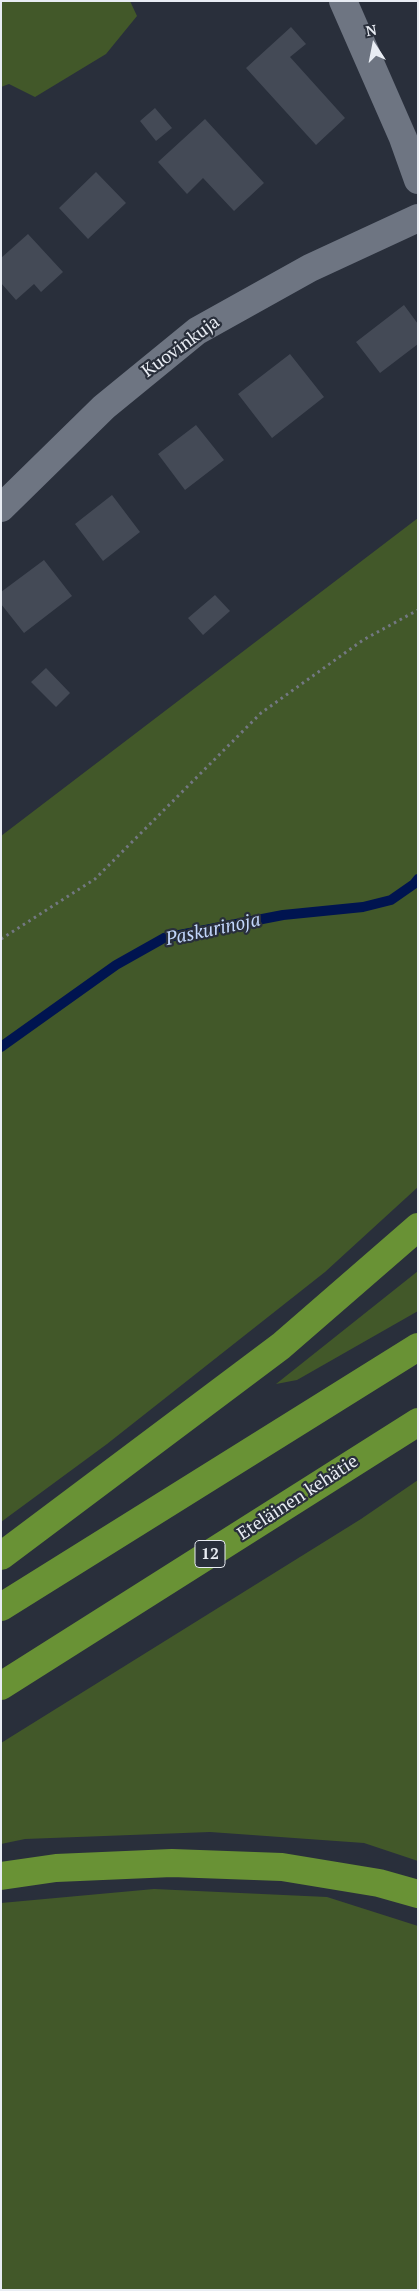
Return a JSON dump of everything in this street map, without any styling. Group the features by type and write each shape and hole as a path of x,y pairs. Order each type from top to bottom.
{"highway":[{"path":"1,1556 281,1346 418,1227"},
{"path":"1,1608 418,1347"},
{"name":"Eteläinen kehätie","path":"1,1686 418,1422"},
{"path":"1,1876 56,1868 172,1863 282,1867 379,1883 418,1894"}],"street":[{"path":"343,1 403,138 418,180"},
{"name":"Kuovinkuja","path":"1,508 104,407 197,331 310,268 418,218"}],"path":[{"path":"1,939 95,879 261,713 363,640 418,610"}],"green space":[{"path":"1,1 130,1 137,16 106,54 35,97 9,84 1,87"},
{"path":"418,518 418,1187 325,1272 107,1444 1,1522 1,836"},
{"path":"418,1271 418,1311 297,1380 276,1384"},
{"path":"418,1480 418,1861 364,1843 210,1832 25,1839 1,1844 1,1743 361,1519"},
{"path":"154,1889 327,1897 418,1926 418,2290 1,2290 1,1903"}],"building":[{"path":"291,27 306,44 290,57 345,118 316,145 246,68"},
{"path":"155,108 172,128 156,141 140,121"},
{"path":"205,119 264,183 234,211 203,178 187,194 158,162"},
{"path":"96,172 126,203 88,239 59,208"},
{"path":"28,234 63,272 41,292 34,284 16,300 1,283 1,258"},
{"path":"404,305 418,324 418,344 380,373 356,342"},
{"path":"290,354 324,397 272,438 238,394"},
{"path":"196,425 224,460 185,490 158,454"},
{"path":"112,495 140,532 103,561 75,524"},
{"path":"44,560 72,596 24,633 1,604 1,592"},
{"path":"215,595 230,611 203,635 188,618"},
{"path":"46,668 70,693 56,707 31,682"}],"waterway":[{"name":"Paskurinoja","path":"1,1047 116,965 164,938 283,915 363,907 391,900 418,879"}]}
